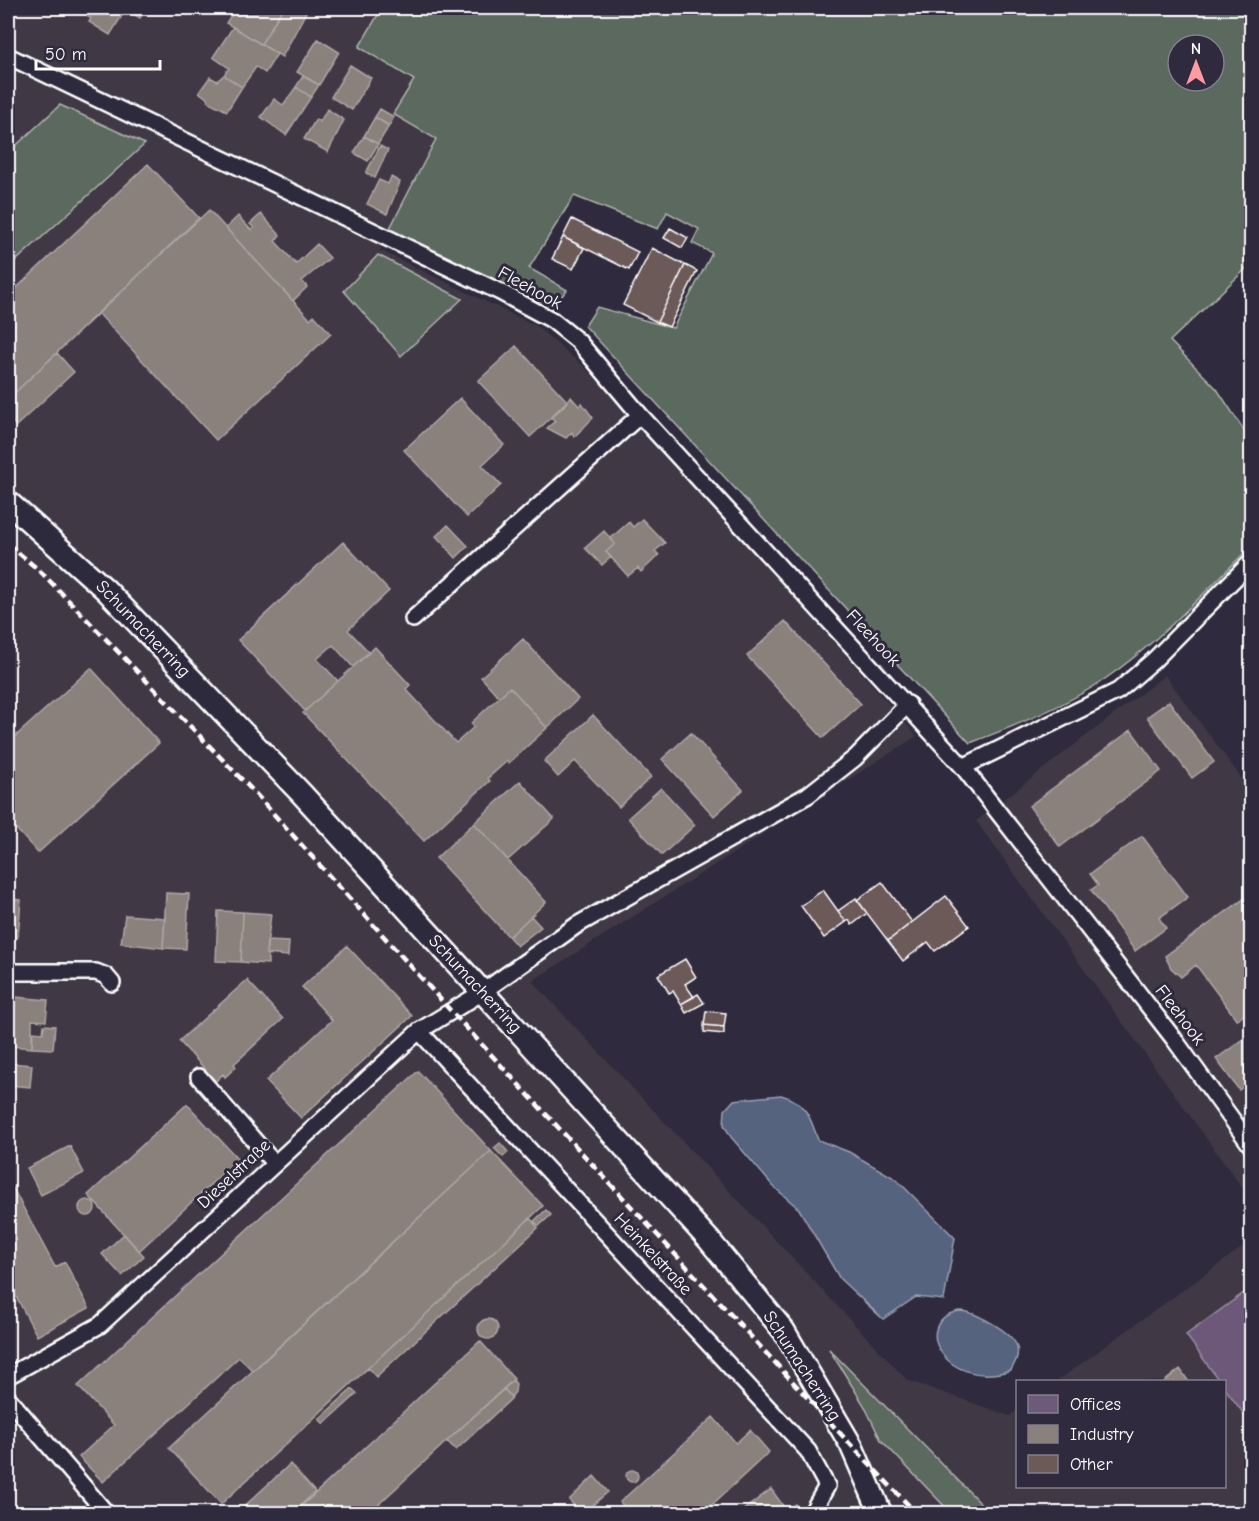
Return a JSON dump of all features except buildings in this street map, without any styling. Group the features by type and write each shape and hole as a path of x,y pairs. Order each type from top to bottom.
{"main road":[{"name":"Schumacherring","path":"8,502 106,590 302,794 481,993 618,1137 709,1240 784,1331 851,1445 881,1514"}],"street":[{"name":"Fleehook","path":"8,56 552,320 578,341 640,415 908,704 963,767 1174,1039 1251,1147"},
{"path":"412,619 640,415"},
{"path":"963,767 1118,691 1154,660 1251,561"},
{"name":"Dieselstraße","path":"8,1376 100,1325 419,1031 481,993 577,925 808,795 855,758 908,704"},
{"path":"8,972 96,972 106,976 112,982"},
{"name":"Heinkelstraße","path":"419,1031 808,1451 827,1486 811,1514"},
{"path":"199,1077 274,1163"},
{"path":"8,1398 107,1514"}],"shaded area":[{"path":"8,8 382,8 359,47 414,80 436,139 380,250 536,326 582,365 648,431 917,736 532,981 907,1380 1010,1416 1016,1411 1016,1488 1226,1488 1226,1380 1058,1380 1251,1241 1251,1513 8,1513"},
{"path":"1165,675 1251,791 1251,1200 976,821"}],"green space":[{"path":"382,8 1251,8 1251,264 1170,341 1217,389 1251,441 1251,546 1161,634 1102,681 1055,707 970,743 585,326 597,307 673,328 712,253 692,243 699,229 667,212 658,229 574,196 529,268 567,290 549,311 387,234 436,139 393,114 414,80 359,47"},
{"path":"60,105 145,144 8,268 8,153"},
{"path":"378,255 462,299 401,356 344,291"},
{"path":"829,1349 990,1513 951,1513 881,1440 864,1405"}],"water":[{"path":"781,1095 796,1101 806,1112 818,1140 849,1152 896,1179 955,1238 944,1300 916,1297 883,1319 840,1279 799,1209 773,1186 731,1137 724,1125 725,1110 734,1100"},
{"path":"959,1311 992,1323 1014,1341 1017,1353 1011,1370 988,1374 968,1372 953,1364 942,1353 936,1340 936,1328 944,1318"}],"railway":[{"path":"8,544 41,572 253,791 450,1010 917,1514"}]}
